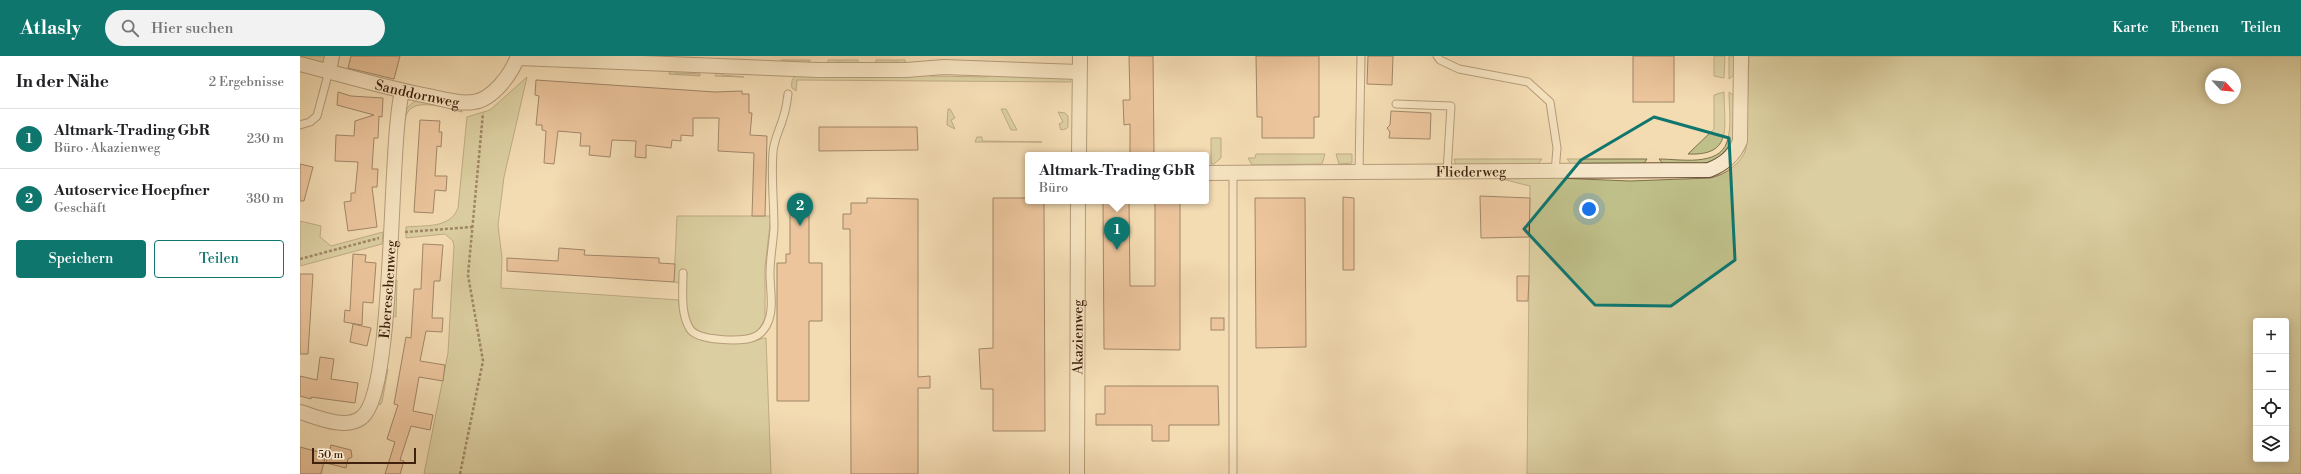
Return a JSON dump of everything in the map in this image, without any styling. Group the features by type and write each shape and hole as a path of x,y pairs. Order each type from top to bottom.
{"street":[{"path":"329,71 332,56"},
{"path":"1079,152 1080,56"},
{"name":"Fliederweg","path":"1209,173 1700,171 1719,166 1731,156 1740,141 1741,56"},
{"path":"485,98 502,81 518,57 818,70 906,70 944,67 1079,72"},
{"name":"Sanddornweg","path":"300,64 402,92 461,102 474,102 485,98"},
{"name":"Ebereschenweg","path":"300,412 334,421 353,422 366,414 374,398 385,337 396,129 402,92"},
{"name":"Akazienweg","path":"1077,474 1078,204"}],"lane":[{"path":"1359,172 1361,56"},
{"path":"1437,56 1440,60 1459,68 1528,82 1550,102 1557,148 1555,172"},
{"path":"300,125 310,122 317,116 329,71"},
{"path":"683,273 682,303 686,321 691,331 706,339 734,339 755,337 763,330 768,322 771,311 770,272 774,229 773,152 777,132 783,119 788,94"},
{"path":"1396,104 1451,106 1447,172"},
{"path":"1233,173 1233,474"}],"path":[{"path":"460,474 483,361 468,275 485,98"}],"highlighted area":[{"path":"1654,117 1729,138 1735,260 1671,306 1595,305 1524,229 1581,160"}],"green space":[{"path":"300,56 327,56 325,66 300,59"},
{"path":"1714,56 1725,56 1724,78 1714,76"},
{"path":"1729,56 1734,56 1734,75 1729,79"},
{"path":"1749,56 2301,56 2301,474 1527,474 1530,186 1502,179 1556,178 1630,181 1710,178 1716,177 1732,168 1744,154 1746,149"},
{"path":"781,60 810,60 809,63 781,62"},
{"path":"828,60 858,60 858,63 836,62 835,67 828,65"},
{"path":"876,60 905,60 905,67 898,67 898,62 876,63"},
{"path":"676,69 676,73 700,74 700,76 669,74 670,71"},
{"path":"722,71 722,75 744,77 715,76 716,72"},
{"path":"918,72 926,72 930,76 987,77 991,73 1002,76 1025,77 1031,73 1070,78 1071,82 797,80 796,91 792,88 793,79 797,75 915,76"},
{"path":"527,77 504,177 498,225 502,258 501,288 679,300 683,322 692,335 699,339 717,342 756,341 766,338 771,474 424,474 448,353 454,246 453,241 445,234 406,238 406,227 436,225 449,220 454,215 458,208 467,117 490,110"},
{"path":"1724,92 1725,127 1720,144 1713,150 1703,153 1688,154 1714,129 1714,95"},
{"path":"1729,92 1734,96 1735,124 1733,140 1729,150 1714,161 1693,164 1663,164 1659,159 1698,160 1716,155 1723,150 1729,136"},
{"path":"421,99 460,107 462,112 437,106 420,105 413,107 408,112 405,120 402,120 408,106"},
{"path":"948,109 950,109 955,118 951,120 955,129 947,125"},
{"path":"1001,109 1006,109 1017,130 1011,130"},
{"path":"1058,112 1065,113 1068,116 1068,127 1066,129 1061,130 1059,124 1063,122"},
{"path":"977,137 982,137 982,141 1042,142 975,142"},
{"path":"1211,138 1221,138 1221,158 1214,164 1211,164"},
{"path":"1256,154 1325,154 1322,164 1252,165 1248,158 1255,158"},
{"path":"1336,154 1352,154 1352,163 1339,164"},
{"path":"1454,159 1542,159 1537,165 1456,165"},
{"path":"1567,159 1647,159 1643,165 1572,165"},
{"path":"677,216 771,216 765,267 765,318 757,331 746,336 729,337 711,335 702,332 691,324 686,312 685,292 687,272 682,272 679,283 674,282"},
{"path":"300,221 321,226 320,237 331,246 383,232 382,244 300,266"},
{"path":"397,280 396,317 392,316 394,282"},
{"path":"388,369 382,402 380,405 378,403 384,371"}],"building":[{"path":"351,56 400,56 394,79 348,68"},
{"path":"1129,56 1153,56 1154,152 1130,152 1130,124 1124,125 1123,100 1130,100"},
{"path":"1256,56 1319,56 1319,117 1314,117 1314,138 1262,138 1262,117 1257,117"},
{"path":"1368,56 1393,56 1392,85 1367,84"},
{"path":"1633,56 1674,56 1674,102 1633,102"},
{"path":"536,80 715,92 742,91 742,94 749,94 749,113 752,113 750,135 767,136 765,216 752,216 754,153 718,151 719,118 693,118 693,136 681,135 681,141 672,140 671,148 646,145 646,158 635,157 636,141 612,140 610,157 589,155 590,146 580,146 581,133 558,131 554,164 544,163 546,131 542,130 542,125 536,125 539,96 535,95"},
{"path":"338,92 351,96 383,98 382,117 379,116 378,138 374,138 372,169 378,169 377,187 372,187 377,227 348,231 344,202 351,201 351,193 355,193 358,162 335,161 336,135 354,136 355,121 374,115 337,105"},
{"path":"1391,111 1431,113 1430,139 1389,138 1390,132 1387,128 1390,125"},
{"path":"420,120 440,121 439,132 442,132 441,147 437,146 435,176 447,176 446,191 435,190 433,213 414,212"},
{"path":"819,127 917,127 918,150 819,151"},
{"path":"300,164 313,167 304,201 300,201"},
{"path":"1480,196 1530,198 1529,237 1481,238"},
{"path":"1343,197 1354,198 1354,270 1343,270"},
{"path":"867,198 918,199 918,377 930,376 930,388 918,388 918,474 851,474 850,229 843,229 843,214 851,214 851,203 867,203"},
{"path":"993,198 1025,198 1025,204 1044,204 1045,431 993,431 993,389 981,389 979,349 993,348"},
{"path":"1255,198 1305,198 1306,347 1256,348"},
{"path":"790,199 809,199 809,263 822,263 822,321 809,321 809,401 777,401 777,263 786,263 786,254 790,254"},
{"path":"1103,204 1129,204 1130,286 1155,286 1155,204 1180,204 1180,350 1104,349"},
{"path":"423,244 443,245 440,281 434,281 432,318 443,318 442,332 426,331 420,361 445,365 443,381 419,377 413,411 433,415 430,430 411,426 400,460 404,461 400,474 385,474 395,442 387,439 398,405 394,404 406,337 411,338 414,289 421,289"},
{"path":"559,248 585,250 584,255 659,258 659,263 675,264 674,282 507,271 507,258 558,261"},
{"path":"353,254 366,255 365,262 376,263 373,303 363,302 362,325 344,322 345,310 350,311"},
{"path":"300,274 313,274 308,354 300,354"},
{"path":"1517,276 1529,276 1528,301 1517,301"},
{"path":"1211,318 1224,318 1224,330 1211,330"},
{"path":"353,324 371,328 367,346 350,342"},
{"path":"320,357 334,359 331,379 358,383 355,403 311,397 311,399 300,396 300,376 317,380"},
{"path":"1105,386 1218,386 1219,425 1169,425 1169,441 1152,441 1152,425 1096,425 1096,414 1105,414"},
{"path":"331,445 351,450 352,457 348,459 346,468 326,463"},
{"path":"300,447 326,454 321,474 300,474"}],"place":[{"name":"Autoservice Hoepfner","path":"800,226"},
{"name":"Altmark-Trading GbR","path":"1117,250"}]}
